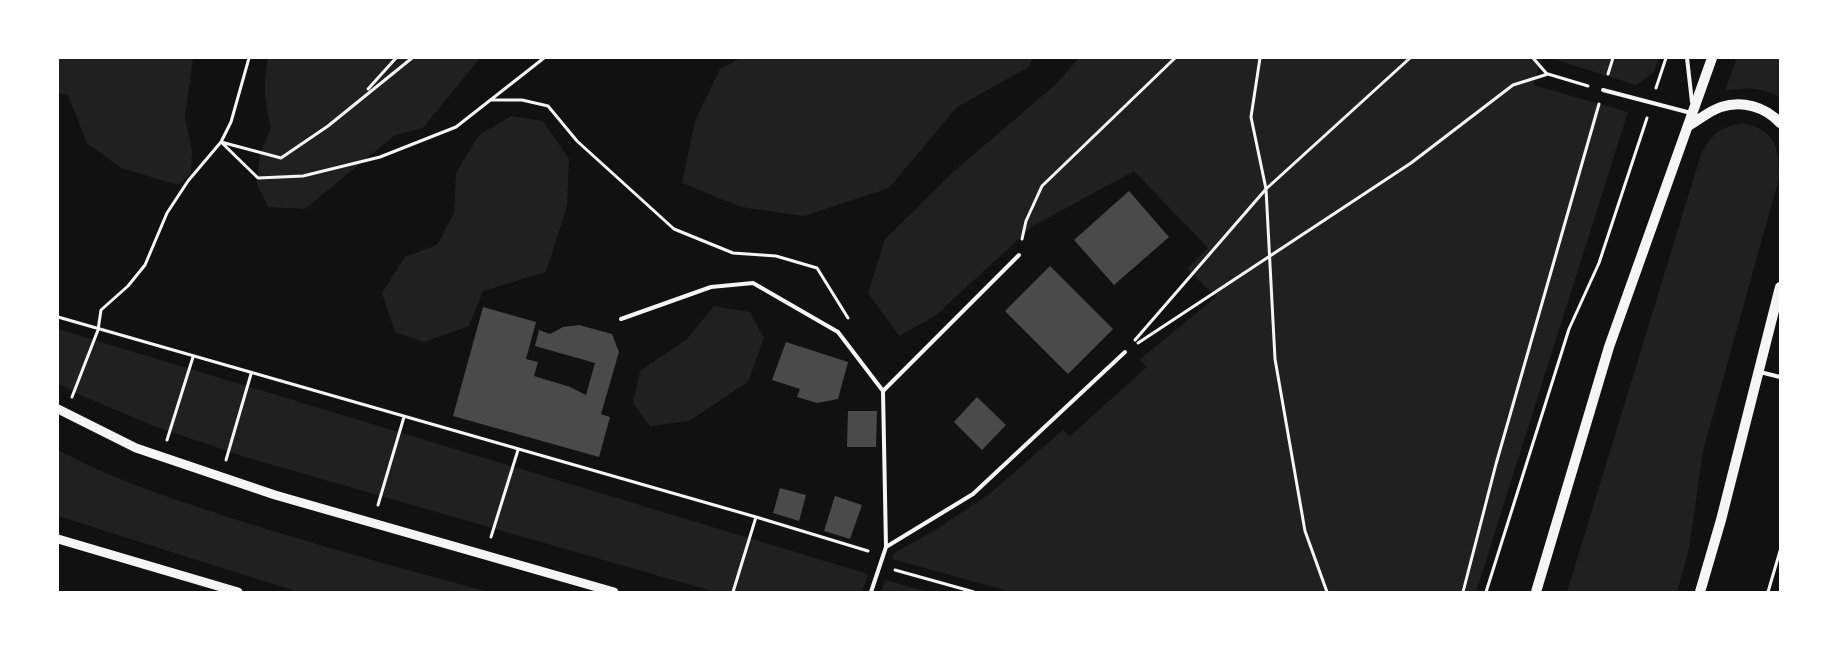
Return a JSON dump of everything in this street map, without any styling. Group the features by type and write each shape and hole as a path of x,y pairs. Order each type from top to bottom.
{"main road":[{"path":"1536,592 1609,347 1694,114 1712,58"},
{"path":"1690,125 1722,106 1751,105 1772,114 1780,123"},
{"path":"1700,592 1721,520 1780,287"}],"street":[{"path":"62,411 136,448 275,495 614,592"},
{"path":"58,539 238,592"}],"lane":[{"path":"1603,90 1694,114 1688,58"},
{"path":"883,391 1019,255"},
{"path":"621,319 711,287 752,283 838,332 883,391 886,547 871,592"},
{"path":"886,547 973,494 1125,352"},
{"path":"1758,371 1780,377"}],"path":[{"path":"62,411 98,330 102,310 128,286 145,265 167,212 188,181 221,142 231,122 249,58"},
{"path":"363,95 396,58"},
{"path":"221,142 281,158 328,126 363,95 412,58"},
{"path":"221,142 258,178 303,176 380,158 456,127 544,58"},
{"path":"1019,255 1026,221 1042,186 1175,58"},
{"path":"1260,58 1251,117 1266,189 1276,368 1305,531 1328,592"},
{"path":"1125,352 1266,189 1410,58"},
{"path":"1533,58 1548,74 1603,90"},
{"path":"1463,592 1496,464 1613,58"},
{"path":"1486,592 1569,329 1599,263 1666,58"},
{"path":"1125,352 1411,164 1513,85 1548,74"},
{"path":"491,100 522,100 548,106 577,141 674,229 733,253 776,256 817,268 851,324"},
{"path":"58,317 193,358 756,517 870,552 888,568 974,592"},
{"path":"161,457 193,358"},
{"path":"221,477 251,374"},
{"path":"372,522 404,417"},
{"path":"485,555 518,450"},
{"path":"733,592 756,517"},
{"path":"1768,592 1780,551"}],"shaded area":[{"path":"58,58 193,58 185,117 192,151 191,174 178,185 121,168 87,143 68,95 58,93"},
{"path":"268,58 480,58 423,128 395,135 305,209 268,207 257,184 260,154 271,127 265,92"},
{"path":"741,58 1034,58 1027,68 957,107 889,188 804,216 741,207 682,183 695,121 720,69"},
{"path":"1079,58 1542,58 1533,85 1628,112 1476,592 1011,592 892,559 894,553 937,529 988,495 1063,430 1070,436 1147,367 1139,360 1216,297 1187,269 1208,248 1134,171 1033,226 935,316 899,336 868,293 885,239 952,173 1056,84"},
{"path":"1550,58 1659,58 1654,72 1636,85"},
{"path":"1737,58 1780,58 1780,98 1774,94 1753,89 1725,91"},
{"path":"511,116 543,121 569,159 567,206 546,272 483,291 469,326 424,342 395,332 382,293 405,257 437,245 454,213 456,173 479,135"},
{"path":"1743,123 1763,131 1773,142 1778,157 1779,178 1703,451 1689,549 1677,592 1567,592 1701,154 1713,136 1722,129"},
{"path":"714,306 750,312 764,338 748,382 689,421 650,426 633,403 640,371 687,339"},
{"path":"58,329 868,574 862,592 715,592 245,457 154,426 78,394 58,383"},
{"path":"58,450 115,477 195,506 385,564 488,592 298,592 58,516"},
{"path":"885,580 928,592 882,592"}],"building":[{"path":"1129,191 1169,237 1114,285 1074,240"},
{"path":"1050,266 1113,329 1068,374 1005,311"},
{"path":"483,307 536,322 526,359 538,362 534,376 570,387 586,395 595,363 535,346 539,330 550,334 563,327 579,325 612,334 619,352 601,414 610,417 599,457 453,416"},
{"path":"786,342 848,362 838,399 817,403 797,397 800,389 772,380"},
{"path":"977,397 1006,425 982,450 954,422"},
{"path":"848,411 877,411 876,447 847,447"},
{"path":"780,488 806,495 799,521 773,513"},
{"path":"835,496 862,505 850,539 824,531"}]}
